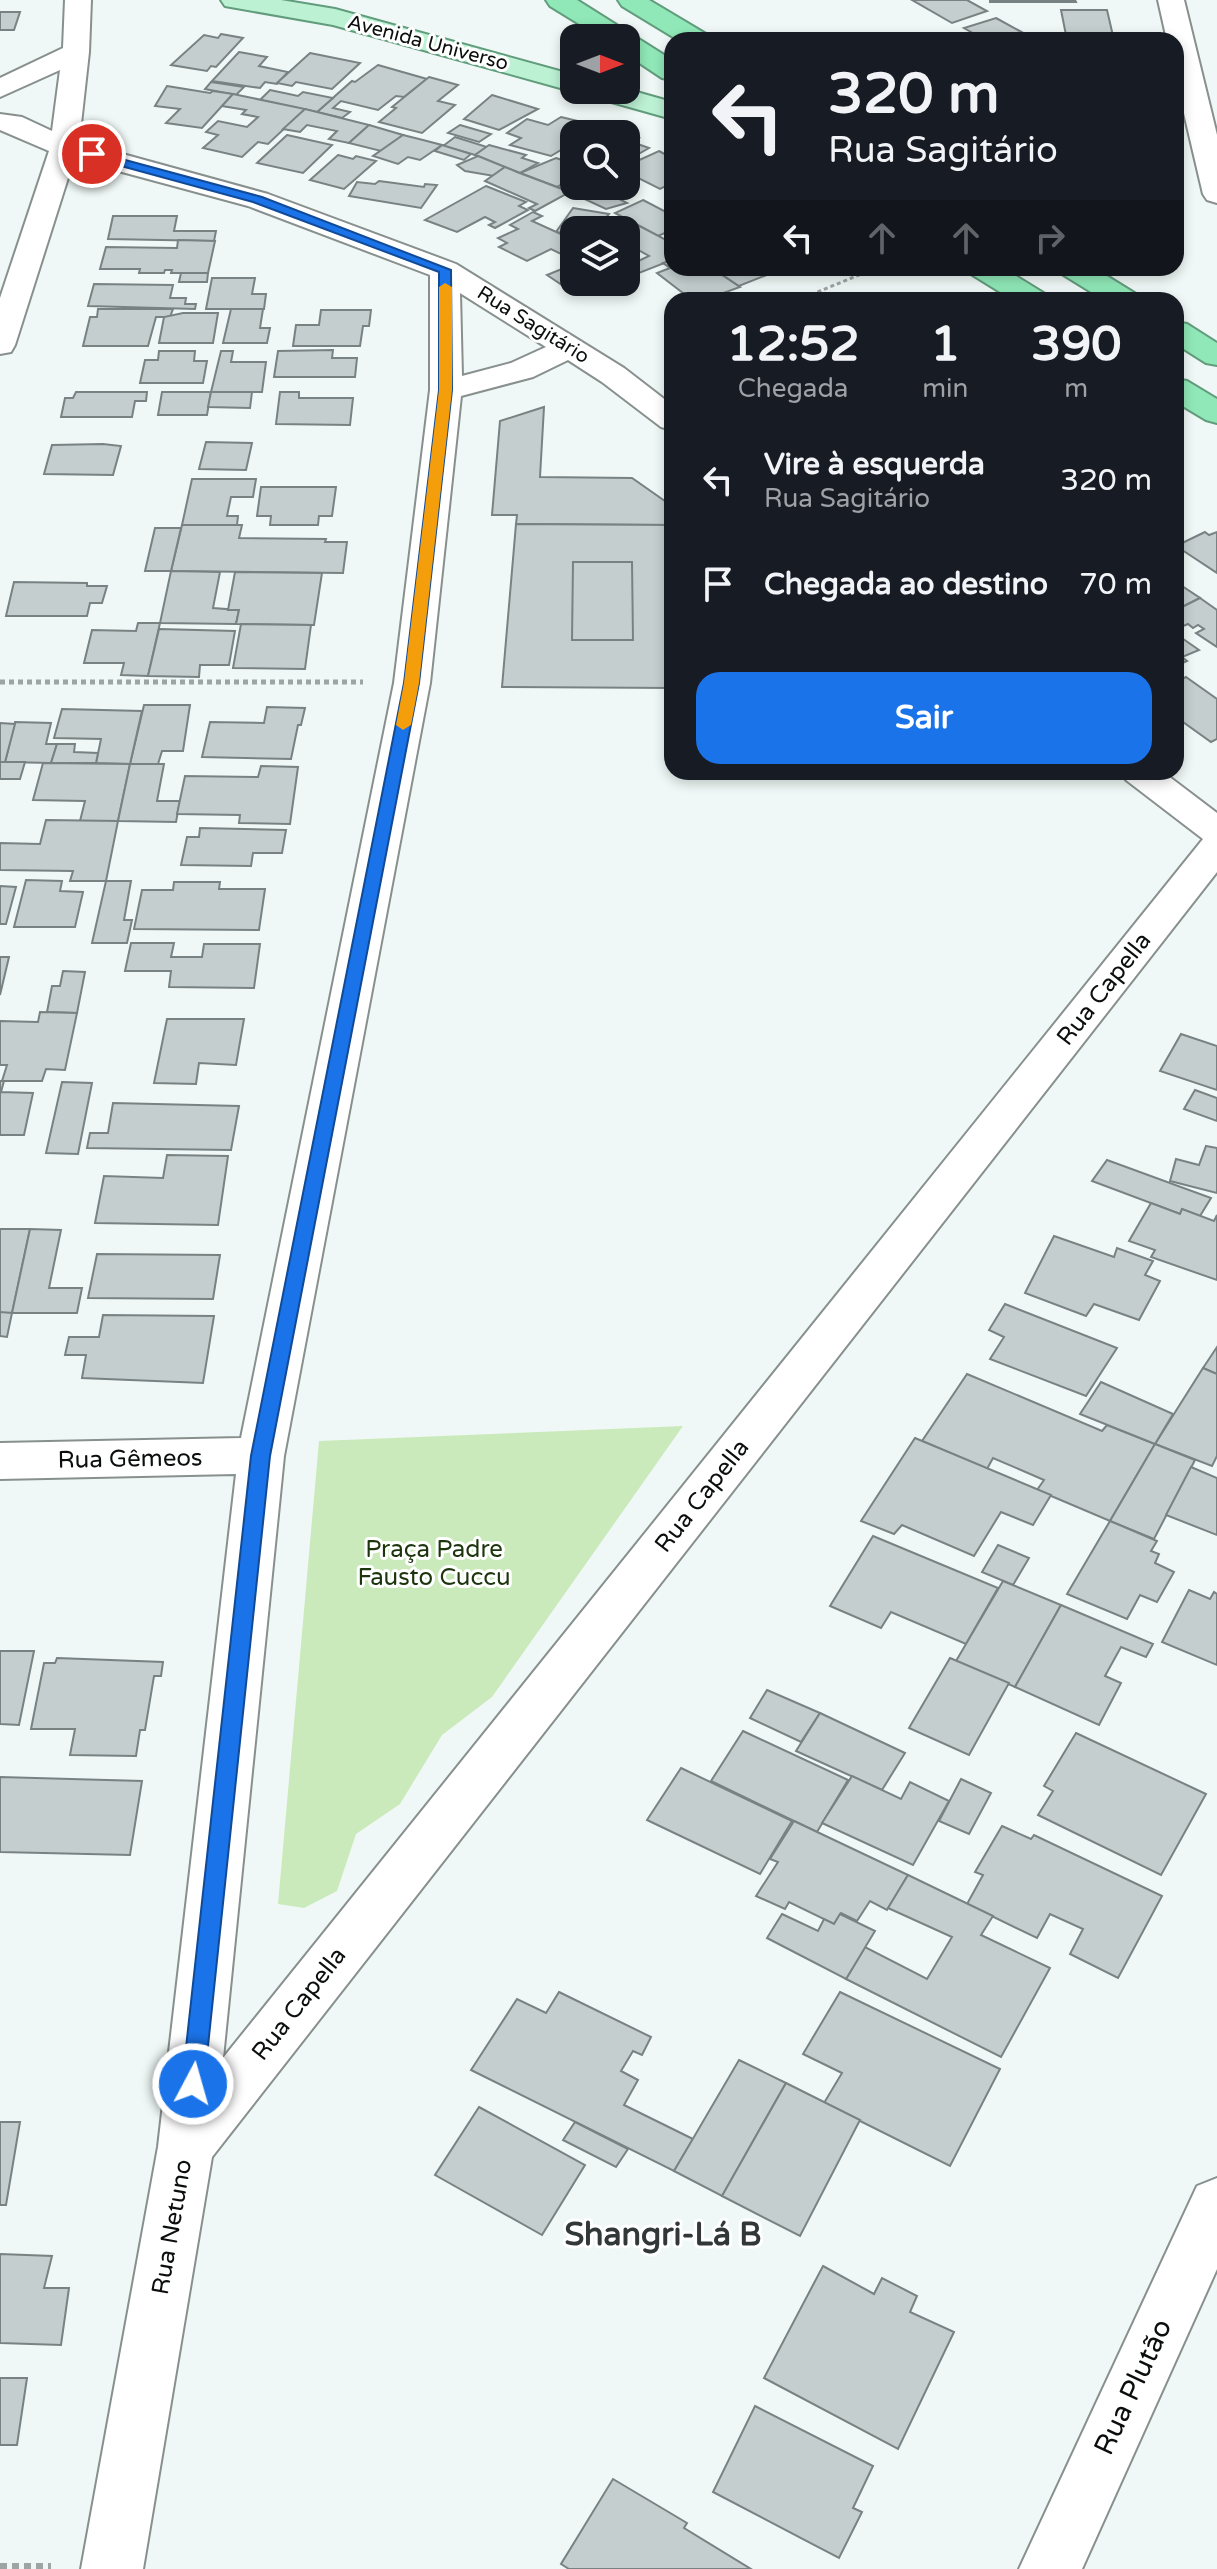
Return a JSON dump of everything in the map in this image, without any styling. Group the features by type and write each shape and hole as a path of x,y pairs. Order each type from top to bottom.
{"highway":[{"path":"559,0 598,24"},
{"path":"631,0 684,32"},
{"path":"640,51 664,67"},
{"path":"995,276 1021,292"},
{"path":"1086,276 1112,292"},
{"path":"1184,336 1217,356"},
{"path":"1184,393 1217,413"}],"main road":[{"name":"Avenida Universo","path":"234,0 335,17 560,79"},
{"path":"640,102 664,109"}],"street":[{"path":"0,345 64,147 76,52 78,0"},
{"path":"1171,0 1179,32"},
{"path":"0,89 76,52"},
{"path":"1184,55 1217,194"},
{"name":"Rua Sagitário","path":"0,122 12,123 64,147 258,200 445,270 570,347 664,414"},
{"name":"Rua Netuno","path":"112,2569 186,2147 261,1456 412,683 446,390 445,270"},
{"path":"446,390 522,370 570,347"},
{"path":"1150,780 1217,831"},
{"name":"Rua Capella","path":"186,2147 1217,846"},
{"name":"Rua Gêmeos","path":"0,1461 261,1456"},
{"name":"Rua Plutão","path":"1050,2569 1217,2205"}],"path":[{"path":"818,292 856,276"},
{"path":"0,682 412,683"}],"green space":[{"name":"Praça Padre Fausto Cuccu","path":"683,1426 492,1697 442,1735 400,1804 356,1834 337,1891 304,1908 278,1904 319,1441"}],"building":[{"path":"912,0 967,0 987,11 952,23"},
{"path":"1075,0 1076,2 990,2"},
{"path":"1061,10 1107,10 1112,32 1065,32"},
{"path":"0,12 20,12 14,30 0,30"},
{"path":"996,18 1021,32 971,32 964,28"},
{"path":"221,34 243,38 216,67 211,66 207,71 171,65 204,35 218,38"},
{"path":"239,52 267,57 259,66 288,72 277,84 265,82 260,88 212,81"},
{"path":"310,53 360,63 332,89 296,82 292,86 277,83"},
{"path":"378,65 427,79 404,97 396,96 378,110 341,101 333,108 350,112 342,118 317,112 352,81 355,82"},
{"path":"429,77 458,85 438,101 455,105 422,133 379,122 396,108 392,107"},
{"path":"211,82 244,87 236,95 205,89"},
{"path":"167,86 233,94 202,128 166,123 180,109 155,106"},
{"path":"270,90 298,96 303,92 333,98 317,112 260,100"},
{"path":"233,94 305,109 268,144 258,142 242,157 203,148 218,135 206,132 218,121 247,127 258,117 242,114 246,110 222,106"},
{"path":"492,95 538,109 499,130 464,119"},
{"path":"305,109 369,125 349,143 329,139 337,131 307,125 300,132 283,129"},
{"path":"561,117 573,120 560,120 560,150 551,156 510,145 521,138 507,133 527,119 548,125"},
{"path":"369,125 403,135 381,151 349,143"},
{"path":"460,125 491,134 479,142 448,133"},
{"path":"287,135 332,145 303,173 257,163"},
{"path":"403,135 442,145 420,160 408,157 398,164 373,156"},
{"path":"455,137 487,147 475,155 443,146"},
{"path":"442,145 471,154 464,160 435,151"},
{"path":"489,145 526,155 522,158 538,163 520,173 475,155"},
{"path":"659,151 664,154 664,187 660,189 640,179 640,160"},
{"path":"338,155 376,161 344,189 310,180"},
{"path":"478,156 505,167 494,176 465,171 457,165"},
{"path":"556,158 560,159 560,185 557,187 520,173"},
{"path":"505,167 560,188 560,197 535,211 529,208 537,204 485,181"},
{"path":"379,181 424,187 425,184 437,185 421,208 349,196 357,182 375,184"},
{"path":"486,186 526,202 519,206 528,210 495,228 489,225 495,222 485,217 457,232 425,220"},
{"path":"587,200 621,200 627,203 606,209"},
{"path":"643,200 664,211 664,233 658,236 640,226 640,216 615,213"},
{"path":"573,208 609,214 607,216 567,216"},
{"path":"533,212 542,216 532,221 560,234 560,254 551,249 527,261 499,247 507,243 498,238 518,229 510,225"},
{"path":"113,216 177,216 174,231 216,231 214,241 108,239"},
{"path":"640,226 664,239 664,263 640,273 640,260 649,256 640,251"},
{"path":"178,240 215,241 208,273 171,273 172,270 165,270 164,273 139,273 140,269 100,269 106,247 177,248"},
{"path":"560,270 560,284 547,275"},
{"path":"664,270 664,276 724,276 740,287 726,292 682,292 657,273"},
{"path":"181,273 208,273 207,282 179,282"},
{"path":"724,276 764,276 739,286"},
{"path":"212,278 255,278 252,294 266,294 264,309 206,309"},
{"path":"94,284 173,285 170,298 186,298 185,304 196,304 195,309 88,306"},
{"path":"98,309 173,309 170,317 156,317 148,346 83,346 90,317 97,317"},
{"path":"231,309 263,309 260,328 270,328 267,343 223,343"},
{"path":"321,310 371,310 369,326 363,326 360,346 293,346 296,325 319,325"},
{"path":"183,313 218,313 213,343 159,343 164,317"},
{"path":"333,350 332,358 357,358 355,377 274,377 278,351"},
{"path":"159,351 195,351 194,361 207,361 203,383 140,383 145,360 158,360"},
{"path":"221,351 233,351 231,362 266,362 262,392 211,392"},
{"path":"76,392 147,392 146,401 135,401 132,417 61,417 65,398 73,398"},
{"path":"162,392 211,392 207,415 158,415"},
{"path":"211,392 252,392 250,408 208,407"},
{"path":"280,392 299,392 299,398 353,398 350,425 276,424"},
{"path":"544,407 540,477 632,478 664,500 664,525 516,524 517,515 492,515 500,421"},
{"path":"206,442 252,443 246,470 199,469"},
{"path":"52,445 121,446 113,475 44,474"},
{"path":"192,479 256,479 253,497 231,497 227,516 238,516 237,525 182,525"},
{"path":"261,487 336,487 332,516 319,516 318,525 270,525 271,516 257,516"},
{"path":"516,524 664,525 664,688 502,687"},
{"path":"182,525 242,525 239,538 347,542 343,573 171,571"},
{"path":"155,528 181,528 171,571 145,571"},
{"path":"1205,532 1209,535 1217,532 1217,573 1184,551 1184,542"},
{"path":"573,562 632,562 633,640 572,640"},
{"path":"171,571 220,572 213,608 239,610 236,624 160,623"},
{"path":"235,572 322,573 314,625 236,624 239,610 228,610"},
{"path":"14,582 107,586 102,603 90,603 87,616 6,616"},
{"path":"1184,587 1200,598 1184,606"},
{"path":"1200,598 1217,610 1217,647 1196,633 1204,629 1198,625 1193,628 1188,624 1184,626 1184,606"},
{"path":"138,623 160,623 148,676 121,675 124,663 84,663 92,630 136,631"},
{"path":"241,624 311,625 305,669 233,668"},
{"path":"159,629 235,631 229,665 200,665 199,677 148,676"},
{"path":"1184,640 1199,650 1184,656"},
{"path":"1184,678 1217,699 1217,739 1211,742 1184,723"},
{"path":"144,705 190,705 183,751 162,751 158,764 130,764"},
{"path":"267,707 305,708 291,759 202,757 210,722 264,723"},
{"path":"62,709 142,711 130,764 96,763 101,739 54,738"},
{"path":"15,722 51,723 46,744 57,744 51,763 5,762"},
{"path":"0,723 15,724 5,762 0,762"},
{"path":"57,744 75,744 74,752 98,753 96,763 51,763"},
{"path":"0,762 25,762 20,779 0,779"},
{"path":"43,763 130,764 118,821 80,821 85,801 33,800"},
{"path":"130,764 164,764 157,801 180,801 176,822 118,821"},
{"path":"261,766 298,767 290,824 239,823 240,815 177,814 185,776 258,777"},
{"path":"46,820 118,821 106,881 70,881 73,871 0,870 0,843 40,844"},
{"path":"200,828 286,830 282,853 253,853 251,866 181,865 187,837 199,837"},
{"path":"26,880 62,881 60,891 83,892 75,927 14,927"},
{"path":"106,881 131,881 124,920 132,920 127,943 92,943"},
{"path":"174,882 220,882 219,889 265,889 259,930 134,929 142,890 173,890"},
{"path":"0,886 16,887 6,924 0,924"},
{"path":"131,943 174,943 171,957 202,957 204,944 260,944 254,988 169,987 171,971 125,971"},
{"path":"0,957 9,957 0,995"},
{"path":"63,971 85,972 77,1013 47,1012 52,986 60,986"},
{"path":"40,1012 77,1013 65,1070 46,1069 42,1081 2,1081 7,1065 0,1065 0,1021 38,1022"},
{"path":"167,1019 244,1019 236,1065 199,1063 196,1084 154,1083"},
{"path":"1181,1034 1217,1046 1217,1090 1160,1071"},
{"path":"0,1081 4,1081 1,1092 33,1093 24,1135 0,1135"},
{"path":"62,1082 92,1083 78,1154 46,1153"},
{"path":"1195,1090 1217,1098 1217,1121 1184,1109"},
{"path":"113,1103 239,1106 231,1150 87,1148 90,1133 108,1133"},
{"path":"1206,1146 1217,1148 1217,1193 1170,1181 1176,1159 1199,1165"},
{"path":"167,1155 228,1156 218,1225 95,1223 104,1176 163,1178"},
{"path":"1107,1160 1211,1198 1200,1216 1182,1209 1180,1214 1092,1181"},
{"path":"1151,1203 1180,1214 1182,1209 1214,1221 1217,1215 1217,1280 1151,1257 1155,1250 1129,1241"},
{"path":"0,1229 30,1229 12,1313 0,1313"},
{"path":"30,1229 61,1230 49,1288 82,1288 77,1313 12,1313"},
{"path":"1054,1236 1114,1257 1117,1248 1153,1261 1145,1275 1160,1281 1139,1320 1094,1304 1086,1316 1025,1293"},
{"path":"97,1254 220,1255 213,1299 88,1298"},
{"path":"1005,1304 1117,1348 1086,1396 990,1359 1004,1337 989,1330"},
{"path":"0,1312 12,1313 7,1337 0,1336"},
{"path":"103,1315 214,1316 203,1383 82,1378 86,1355 65,1355 69,1337 99,1337"},
{"path":"1217,1347 1217,1374 1203,1368"},
{"path":"1203,1368 1217,1374 1217,1456 1212,1466 1155,1444"},
{"path":"967,1374 1102,1431 1107,1425 1155,1444 1110,1521 1037,1490 1044,1480 993,1458 987,1469 922,1441"},
{"path":"1101,1382 1173,1414 1155,1444 1080,1414"},
{"path":"915,1438 1051,1495 1033,1525 1001,1512 974,1556 902,1525 894,1534 861,1521"},
{"path":"1155,1444 1195,1460 1154,1539 1110,1521"},
{"path":"1191,1467 1217,1478 1217,1535 1166,1515"},
{"path":"1110,1521 1157,1541 1151,1551 1159,1554 1155,1563 1174,1572 1157,1602 1140,1595 1127,1619 1067,1594"},
{"path":"873,1536 998,1588 966,1644 891,1612 881,1628 830,1606"},
{"path":"998,1545 1029,1558 1013,1585 982,1572"},
{"path":"1003,1581 1061,1605 1015,1687 956,1661"},
{"path":"1189,1590 1210,1599 1214,1592 1217,1594 1217,1665 1162,1642"},
{"path":"1061,1605 1153,1644 1146,1657 1121,1647 1105,1676 1121,1683 1099,1725 1015,1687"},
{"path":"0,1651 34,1651 19,1725 0,1724"},
{"path":"57,1658 163,1662 161,1676 154,1676 145,1730 140,1730 136,1756 70,1755 75,1729 31,1729 44,1663 55,1663"},
{"path":"950,1658 1009,1683 969,1755 909,1728"},
{"path":"767,1690 820,1713 801,1742 750,1718"},
{"path":"820,1713 905,1753 882,1790 796,1751"},
{"path":"743,1731 848,1780 817,1832 711,1781"},
{"path":"1076,1733 1206,1794 1161,1875 1038,1815 1053,1791 1044,1786"},
{"path":"681,1768 792,1821 760,1874 647,1820"},
{"path":"852,1776 901,1799 910,1782 949,1801 913,1865 822,1823"},
{"path":"0,1777 142,1781 130,1855 0,1852"},
{"path":"961,1779 991,1793 969,1834 939,1821"},
{"path":"794,1821 908,1875 887,1910 870,1901 857,1921 841,1913 834,1924 789,1902 785,1909 756,1896 778,1862 770,1859"},
{"path":"1002,1826 1031,1839 1034,1835 1162,1896 1118,1978 1070,1954 1083,1929 1050,1914 1037,1938 967,1904 983,1875 975,1872"},
{"path":"908,1875 993,1916 981,1935 1050,1968 1001,2057 846,1979 865,1947 927,1979 952,1937 888,1908"},
{"path":"782,1914 818,1931 824,1919 834,1924 840,1914 875,1931 846,1979 767,1938"},
{"path":"559,1992 651,2037 642,2055 633,2051 621,2071 638,2080 624,2105 693,2139 674,2171 471,2070 517,1999 546,2013"},
{"path":"840,1992 1000,2069 950,2166 824,2103 842,2073 803,2054"},
{"path":"739,2060 786,2083 722,2196 674,2171"},
{"path":"786,2083 860,2120 800,2236 722,2196"},
{"path":"479,2107 585,2165 542,2235 435,2175"},
{"path":"0,2122 20,2122 6,2205 0,2205"},
{"path":"575,2122 628,2149 616,2167 563,2140"},
{"path":"0,2254 52,2256 44,2288 69,2288 61,2345 0,2343"},
{"path":"823,2266 874,2294 882,2278 917,2296 910,2312 954,2332 898,2449 764,2378"},
{"path":"0,2378 27,2378 17,2445 0,2445"},
{"path":"755,2406 873,2466 853,2508 862,2512 839,2558 713,2492"},
{"path":"613,2479 687,2523 684,2528 751,2569 569,2569 561,2564"}],"slow traffic":[{"path":"403,725 412,683 446,390 445,287"}],"district":[{"name":"Shangri-Lá B","path":"663,2235"}],"route":[{"path":"92,154 258,200 445,270 446,390 412,683 261,1456 193,2084"}]}
